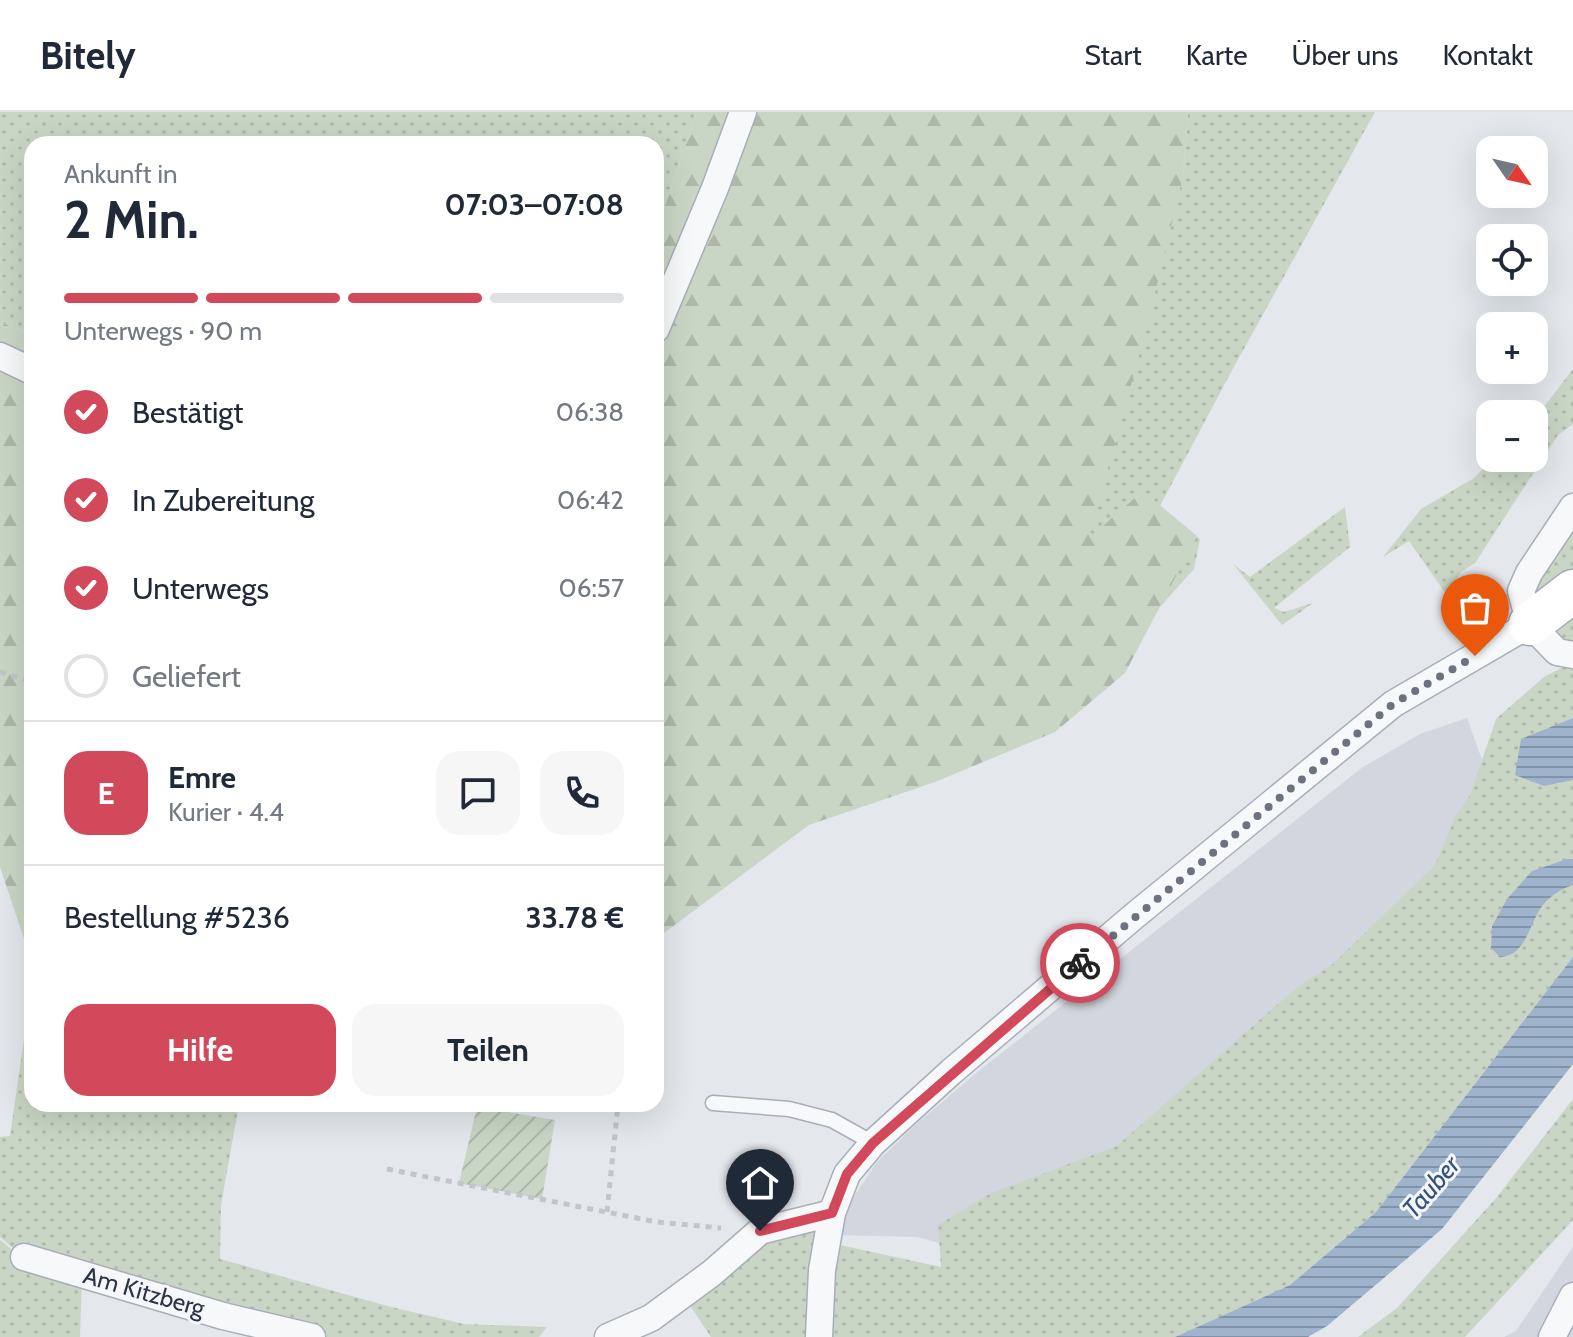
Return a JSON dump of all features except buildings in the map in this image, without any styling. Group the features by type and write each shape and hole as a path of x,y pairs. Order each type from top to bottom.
{"main road":[{"path":"1530,624 1573,591"}],"street":[{"path":"664,310 743,112"},
{"path":"0,356 24,367"},
{"path":"1573,507 1529,573 1521,591 1530,624 1557,652 1573,655"},
{"path":"819,1337 822,1270 832,1213 847,1174 873,1143 951,1072 1133,917 1393,704 1530,624"},
{"path":"608,1337 651,1318 712,1273 760,1231 832,1213"},
{"name":"Am Kitzberg","path":"24,1257 223,1316 312,1337"},
{"path":"1552,1337 1573,1296"}],"lane":[{"path":"713,1103 789,1109 818,1116 832,1120 873,1143"}],"path":[{"path":"0,672 24,680"},
{"path":"607,1212 617,1112"},
{"path":"387,1169 657,1222 760,1231"}],"shaded area":[{"path":"1467,718 1482,760 1473,813 1454,853 1208,1093 966,1250 917,1237 837,1235 853,1198 877,1162 980,1070 1363,767 1420,734"},
{"path":"1573,1247 1573,1337 1504,1337 1516,1331"}],"green space":[{"path":"0,112 697,112 664,209 664,136 24,136 24,332 0,322"},
{"path":"697,112 1188,112 1183,176 1147,327 1089,538 1136,497 1150,497 1197,536 1125,673 1055,732 935,782 809,825 664,933 664,209"},
{"path":"1188,112 1375,112 1160,506 1150,497 1152,503 1200,539 1194,569 1111,661 896,608 1183,176"},
{"path":"0,322 24,332 24,939 0,867"},
{"path":"1573,369 1573,424 1558,435 1548,450 1548,402"},
{"path":"1480,472 1534,472 1475,563 1461,572 1446,594 1409,541 1383,557 1421,509"},
{"path":"1345,507 1350,547 1274,608 1284,612 1313,603 1282,625 1233,564 1250,577"},
{"path":"1573,507 1573,655 1530,624 1529,573"},
{"path":"1573,662 1573,957 1376,1212 1290,1285 1175,1337 711,1337 683,1295 760,1231 832,1213 840,1245 941,1267 938,1225 991,1193 1117,1146 1296,988 1333,964 1435,865 1455,817 1470,795 1496,719 1544,677"},
{"path":"24,1039 24,1112 238,1112 221,1205 220,1259 464,1324 547,1327 539,1337 312,1337 24,1257 0,1237 0,1137 10,1136"},
{"path":"1573,1099 1573,1220 1465,1337 1358,1337 1397,1308 1497,1197"},
{"path":"476,1112 507,1112 555,1120 542,1199 459,1183"},
{"path":"0,1240 25,1260 82,1278 80,1337 0,1337"}],"water":[{"path":"1573,718 1573,780 1544,786 1515,775 1521,739"},
{"path":"1573,859 1573,885 1545,903 1516,951 1500,957 1491,948 1492,926 1507,899 1532,871"},
{"name":"Tauber","path":"1573,957 1573,1064 1442,1229 1327,1326 1308,1337 1175,1337 1290,1285 1376,1212"}],"way so far":[{"path":"1080,963 1393,704 1475,656"}],"route":[{"path":"760,1231 832,1213 847,1174 873,1143 1080,963"}]}
